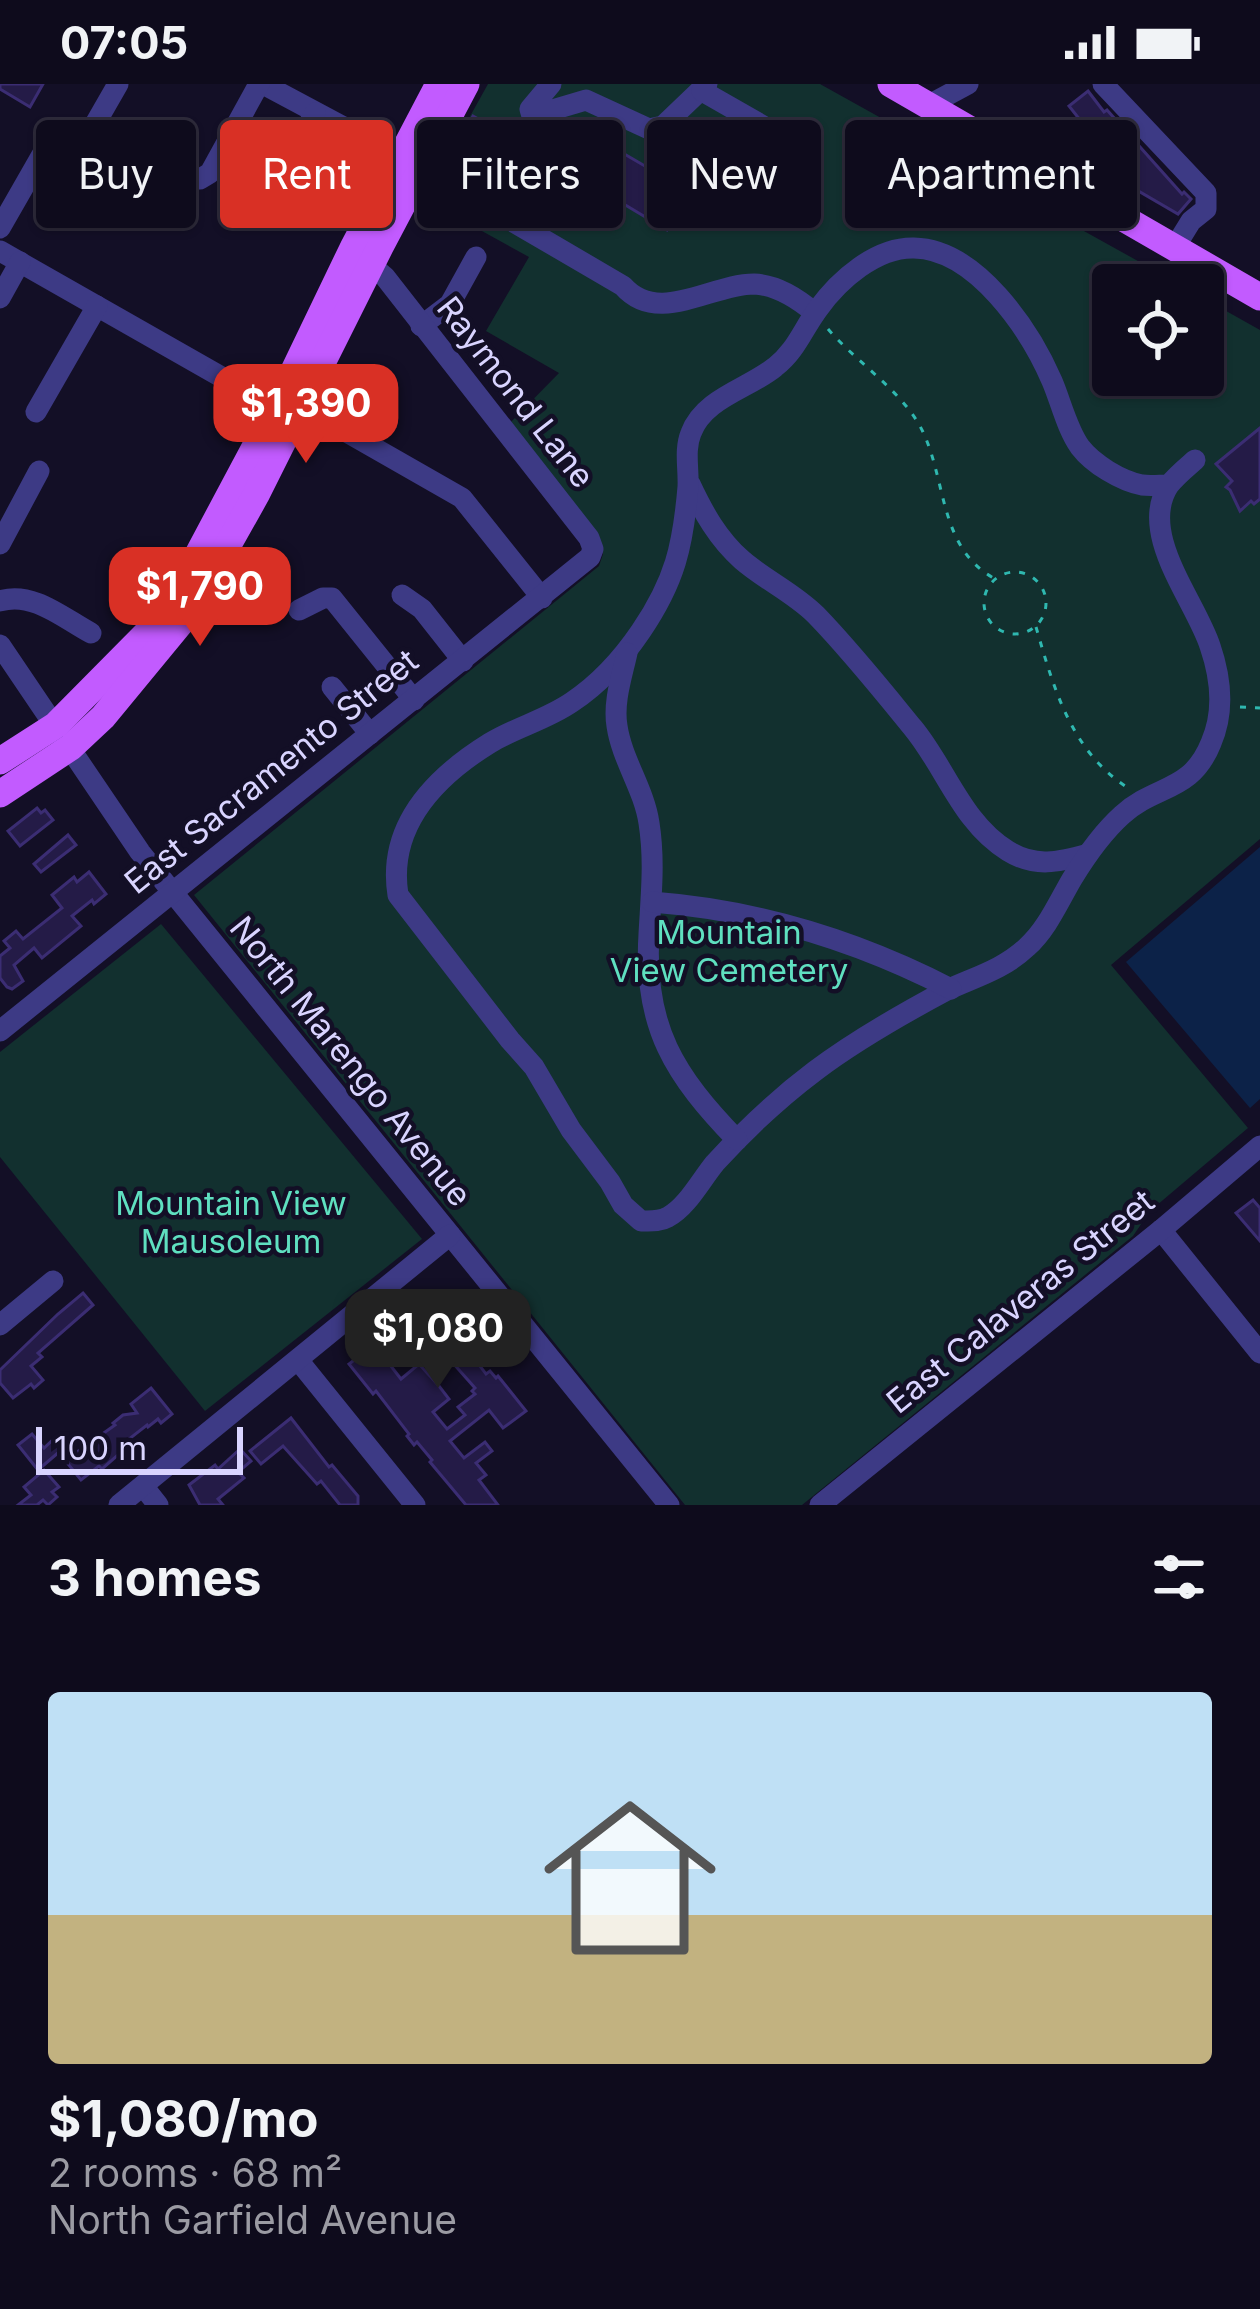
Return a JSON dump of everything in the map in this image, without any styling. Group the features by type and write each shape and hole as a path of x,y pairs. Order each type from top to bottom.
{"main road":[{"path":"431,120 439,84"},
{"path":"447,120 466,84"},
{"path":"891,84 1260,296"},
{"path":"0,794 63,736 152,629 417,176"},
{"path":"285,405 371,265 417,177"},
{"path":"0,761 63,736"}],"street":[{"path":"97,120 118,84"},
{"path":"196,178 210,172 261,84 417,169"},
{"path":"551,84 530,109 532,116 589,92 649,129 663,126 705,87 754,120"},
{"path":"929,105 968,84"},
{"path":"1103,84 1206,194 1206,209 1191,220 1175,247"},
{"path":"311,120 315,113"},
{"path":"0,228 36,164"},
{"path":"524,228 649,302 684,301 755,284 779,289 814,313"},
{"path":"1169,485 1141,485 1119,477 1080,448 1039,353 990,287 939,252 895,250 862,265 832,291 777,367 701,415 690,433 686,453 681,549 671,579 628,647 599,681 549,717 492,742 430,790 412,813 394,871 398,895 534,1067 623,1205 641,1221 662,1221 673,1214 759,1117 836,1055 951,988 1011,960 1030,945 1088,854 1120,817 1189,778 1200,764 1217,728 1220,684 1209,643 1165,548 1160,525 1169,485 1196,460"},
{"path":"0,298 10,256 285,405 329,422 462,498 542,598"},
{"path":"421,326 450,304 476,256"},
{"name":"Raymond Lane","path":"371,265 589,538 593,549 584,565"},
{"path":"36,412 97,306"},
{"path":"0,544 39,471"},
{"path":"688,480 719,536 741,559 815,614 917,733 972,820 992,840 1032,862 1054,863 1088,854"},
{"name":"East Sacramento Street","path":"0,1031 584,565"},
{"path":"402,595 422,609 463,661"},
{"path":"0,601 28,598 92,633"},
{"path":"298,610 332,598 414,700"},
{"name":"North Marengo Avenue","path":"0,645 172,892 669,1505"},
{"path":"628,647 616,726 645,800 653,864 650,992 670,1056 687,1084 737,1140"},
{"path":"332,687 370,734"},
{"path":"652,902 703,906 835,937 951,988"},
{"name":"East Calaveras Street","path":"820,1505 1260,1146"},
{"path":"1161,1230 1260,1352"},
{"path":"119,1505 450,1235"},
{"path":"0,1325 53,1281"},
{"path":"298,1360 415,1505"},
{"path":"143,1486 158,1505"}],"path":[{"path":"814,313 907,406 931,454 955,534 978,569 995,579"},
{"path":"1018,571 1040,583 1047,606 1036,627 1013,634 991,623 984,600 995,579 1018,571"},
{"path":"1036,627 1080,743 1117,781 1145,799"},
{"path":"1220,704 1260,708"}],"green space":[{"name":"Mountain View Cemetery","path":"488,84 820,84 885,120 845,120 845,228 1079,228 1143,264 1092,264 1092,396 1224,396 1224,310 1260,330 1260,839 1111,965 1248,1128 1150,1211 1133,1236 802,1505 685,1505 194,895 599,566 601,543 505,428 559,373 486,331 529,257 476,228 623,228 623,120 468,120"},
{"name":"Mountain View Mausoleum","path":"161,924 422,1239 205,1411 0,1157 0,1052"}],"water":[{"path":"1260,847 1260,1099 1250,1108 1126,962"}],"building":[{"path":"0,84 43,84 30,107 0,89"},
{"path":"1088,91 1116,120 1080,120 1069,106"},
{"path":"1137,144 1191,199 1178,214 1137,190"},
{"path":"623,153 647,167 647,218 623,204"},
{"path":"1260,428 1260,499 1240,511 1226,487 1232,481 1216,464"},
{"path":"37,808 53,820 20,846 8,831"},
{"path":"68,835 76,845 41,872 34,864"},
{"path":"89,872 106,894 72,916 81,926 42,958 34,948 14,965 23,981 12,989 7,987 0,978 0,956 10,948 4,941 16,931 23,939 62,908 52,895 74,877 77,882"},
{"path":"1253,1200 1260,1208 1260,1241 1236,1213"},
{"path":"83,1293 93,1305 38,1353 42,1357 31,1366 43,1380 13,1398 0,1383 0,1370"},
{"path":"427,1294 435,1298 479,1353 473,1357 486,1374 490,1371 498,1376 526,1411 503,1428 489,1410 450,1441 464,1458 485,1442 492,1451 476,1463 486,1475 479,1480 498,1505 466,1505 349,1364 383,1338 398,1317","holes":["421,1327 475,1388 475,1394 458,1407 465,1415 447,1429 433,1412 449,1399 439,1386 419,1364 401,1379 383,1356"]},
{"path":"151,1388 172,1414 161,1423 158,1419 147,1425 102,1469 99,1466 81,1480 60,1454 71,1445 77,1452 123,1415 137,1413 131,1404"},
{"path":"291,1418 358,1496 358,1505 340,1505 283,1446 261,1464 250,1451"},
{"path":"32,1434 44,1448 57,1436 66,1446 38,1470 18,1445"},
{"path":"240,1449 251,1461 238,1472 244,1478 218,1499 223,1505 200,1505 189,1485 215,1465 218,1469"},
{"path":"44,1470 59,1487 52,1492 57,1497 48,1505 43,1500 37,1505 18,1505 31,1495 24,1487"}]}
